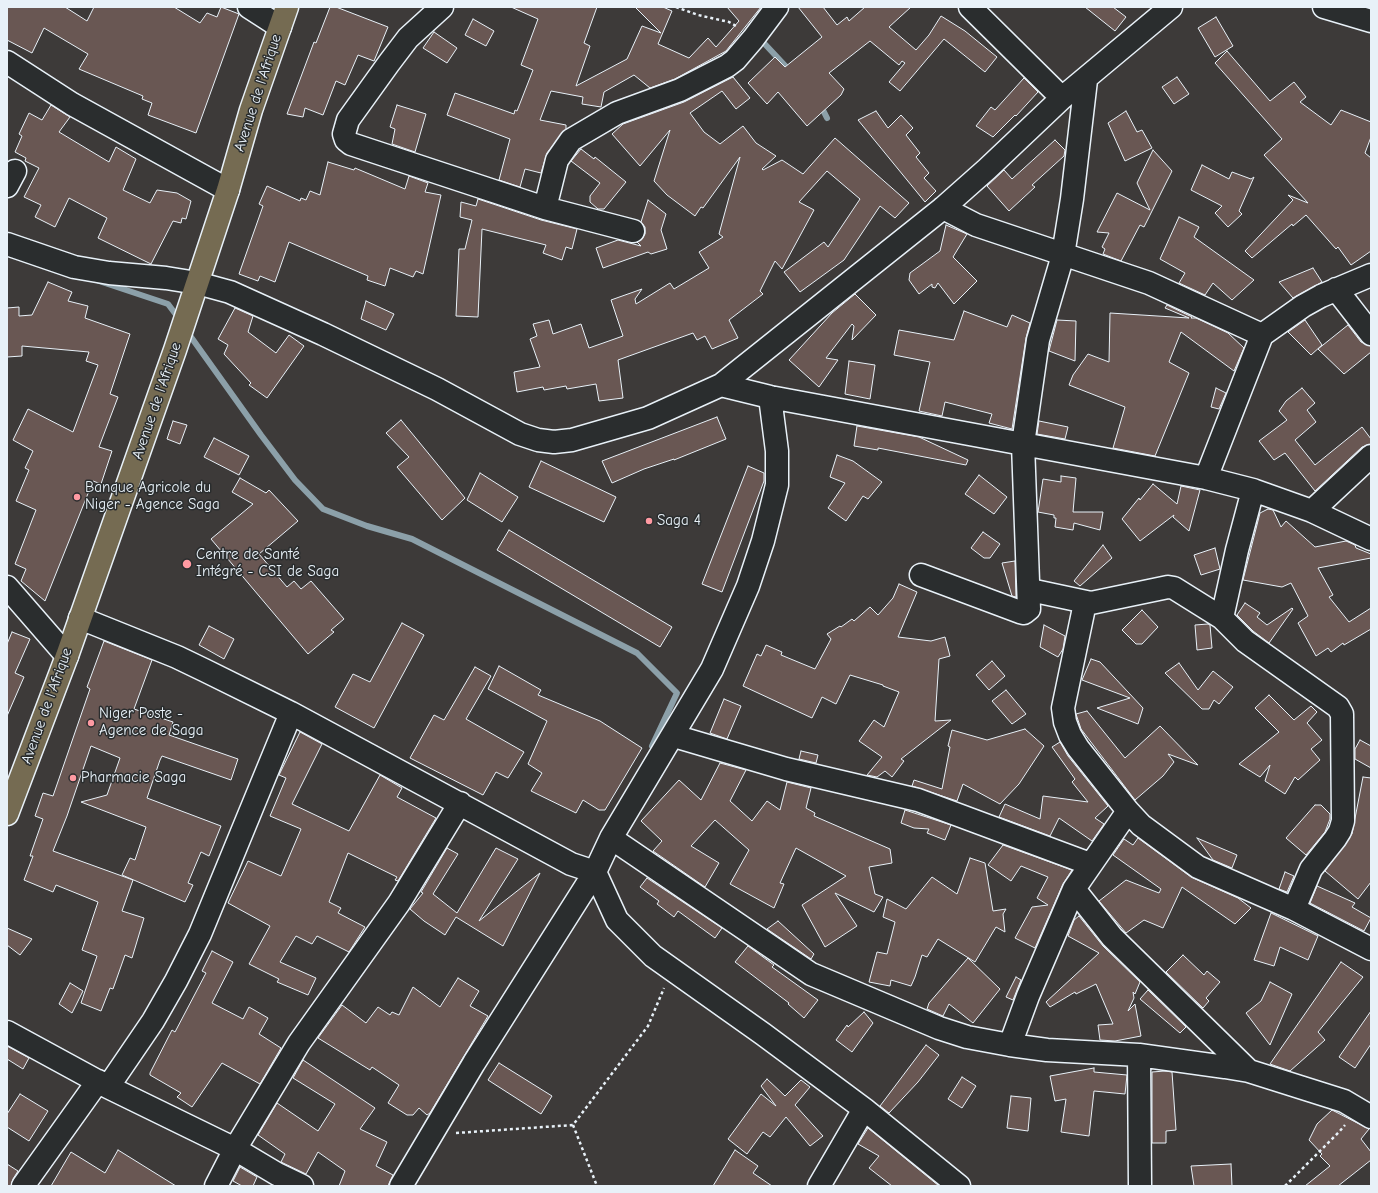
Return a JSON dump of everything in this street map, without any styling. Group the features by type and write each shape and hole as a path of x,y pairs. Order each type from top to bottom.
{"main road":[{"name":"Avenue de l'Afrique","path":"7,814 67,656 175,350 228,190 249,118 284,17"}],"street":[{"path":"249,7 284,17"},
{"path":"442,7 408,38 389,62 348,120 344,134 346,140 351,144 545,208 633,231"},
{"path":"545,208 557,160 571,140 617,113 680,90 718,71 735,60 777,7"},
{"path":"970,7 1062,98"},
{"path":"7,244 44,258 74,267 197,283 230,292 323,334 437,389 520,434 538,440 554,442 572,440 640,420 722,385 943,208 987,169 1062,98 1086,80 1171,7"},
{"path":"1324,7 1371,21"},
{"path":"7,62 72,104 228,190"},
{"path":"921,575 1024,613 1029,609 1030,590 1022,444 1038,340 1063,255 1072,199 1086,80"},
{"path":"943,208 976,225 1149,283 1262,335"},
{"path":"1206,478 1262,335 1303,306 1336,289 1371,276"},
{"path":"1336,289 1371,334"},
{"path":"722,385 770,397 1206,478 1253,490 1312,511 1371,539"},
{"path":"401,1186 474,1063 595,872 611,838 674,736 712,669 732,626 767,526 777,485 777,451 770,397"},
{"path":"1312,511 1371,456"},
{"path":"1222,618 1237,550 1253,490"},
{"path":"7,587 67,656"},
{"path":"1030,590 1085,603 1168,587 1174,588 1222,618 1245,641 1338,707 1342,714 1343,821 1335,840 1311,869 1294,909"},
{"path":"1085,603 1063,708 1065,722 1070,735 1078,748 1128,811 1141,825 1198,867 1294,909 1371,949"},
{"path":"80,618 178,657 291,713 571,864 595,872 617,920 653,956 763,1034 864,1109 959,1186"},
{"path":"24,1186 153,1021 176,981 200,934 291,713"},
{"path":"674,736 786,769 918,800 1090,864"},
{"path":"216,1186 235,1150 299,1044 399,903 460,803"},
{"path":"1010,1045 1028,996 1074,889 1128,811"},
{"path":"611,838 811,974 939,1028 967,1037 1010,1045 1047,1050 1139,1055 1249,1071 1344,1101 1364,1112"},
{"path":"1074,889 1112,937 1249,1071"},
{"path":"7,1032 103,1084 214,1137 277,1174 302,1186"},
{"path":"1139,1055 1140,1186"},
{"path":"819,1186 864,1109"}],"path":[{"path":"676,7 698,15 729,22 753,39"},
{"path":"432,1134 574,1125 648,1026 672,970"},
{"path":"1285,1186 1339,1132 1364,1112"},
{"path":"574,1125 597,1186"}],"building":[{"path":"7,7 65,7 87,21 94,7 174,7 200,23 207,13 217,17 221,7 239,14 196,133 148,115 152,103 142,99 143,96 79,69 88,54 44,28 32,53 7,40"},
{"path":"330,7 336,7 388,27 374,61 358,55 345,85 336,81 323,115 305,108 303,117 287,114 314,42 316,43"},
{"path":"511,7 597,7 584,43 590,46 576,86 627,59 642,26 661,33 635,7 663,7 672,11 658,44 689,58 708,38 716,47 739,21 727,7 761,7 726,51 675,79 650,88 634,75 604,92 601,107 582,104 583,97 551,91 540,120 566,125 566,129 547,153 541,173 525,169 520,187 499,180 510,139 447,115 455,93 514,114 515,110 517,111 533,70 521,65 538,19"},
{"path":"798,7 823,7 837,25 847,17 849,21 865,7 911,7 889,27 916,50 929,35 941,16 965,31 997,57 985,72 944,39 900,91 889,82 905,63 902,61 899,65 870,41 829,73 844,89 841,95 807,126 778,92 767,104 748,83 775,57 785,67 822,37"},
{"path":"1085,7 1113,7 1126,17 1115,31"},
{"path":"1216,17 1233,46 1215,57 1198,28"},
{"path":"473,19 494,31 486,46 465,35"},
{"path":"434,32 457,48 447,63 423,48"},
{"path":"1227,51 1270,101 1294,82 1306,97 1300,102 1331,125 1341,110 1371,122 1371,137 1365,153 1371,158 1371,251 1351,265 1338,247 1336,249 1306,215 1293,226 1292,224 1252,258 1245,251 1293,200 1288,195 1308,203 1264,155 1282,139 1215,63"},
{"path":"733,77 750,98 736,109 722,91 690,113 704,132 720,144 743,126 756,143 776,156 762,169 763,170 782,160 803,174 835,138 909,203 895,218 880,206 844,260 800,292 784,272 824,242 828,247 860,199 827,171 799,202 814,210 782,269 775,261 760,291 763,294 729,320 738,338 712,349 705,336 697,340 693,333 618,360 623,398 599,401 596,384 567,389 566,386 544,390 543,387 517,392 514,372 540,367 530,339 537,336 533,324 549,320 553,334 581,324 589,348 623,336 611,300 642,289 635,299 636,304 670,283 674,289 709,268 699,252 723,237 719,234 740,157 703,208 701,207 695,216 667,195 654,181 670,130 640,166 612,134 623,124 684,102"},
{"path":"1177,77 1189,94 1174,104 1162,87"},
{"path":"1024,78 1038,92 1016,116 1015,115 993,137 976,126 991,107 995,110"},
{"path":"51,105 70,117 59,132 109,162 116,147 136,159 123,190 150,203 157,190 177,193 191,201 186,219 182,218 181,223 173,221 151,264 98,238 107,218 69,198 55,227 35,217 41,205 24,197 39,168 25,161 26,158 15,152 22,136 19,134 29,113 42,120"},
{"path":"397,105 426,114 415,152 392,144 395,129 390,127"},
{"path":"876,111 888,128 901,115 913,128 906,135 920,153 916,157 929,173 924,178 936,191 925,202 858,120"},
{"path":"1126,111 1137,132 1142,130 1152,148 1125,161 1108,123"},
{"path":"1055,140 1065,150 1064,156 1032,185 1035,187 1009,211 987,186 1004,170 1012,179"},
{"path":"581,149 594,159 595,157 626,182 604,209 598,209 590,202 590,196 600,183 571,161"},
{"path":"1153,150 1172,171 1144,227 1140,225 1121,261 1103,254 1105,249 1102,247 1109,233 1097,232 1117,193 1150,210 1137,183"},
{"path":"328,162 354,170 355,168 405,189 409,176 428,183 425,192 441,195 423,274 416,271 413,277 390,268 385,286 367,280 368,276 289,242 275,282 260,276 258,281 239,274 263,206 259,204 267,186 300,201 301,198 306,200 310,191 320,195"},
{"path":"1202,165 1229,179 1232,172 1251,179 1254,177 1239,211 1242,214 1228,227 1215,213 1222,206 1191,190"},
{"path":"478,199 541,220 577,229 572,249 566,247 562,260 543,253 546,245 482,229 478,317 456,316 459,249 465,249 472,220 460,217 461,202 476,206"},
{"path":"648,200 666,214 661,230 667,249 651,254 648,252 603,268 596,248 618,240 641,246 637,242 642,239 645,234 645,227 641,222"},
{"path":"1179,217 1199,227 1194,237 1254,280 1232,300 1213,283 1205,295 1179,283 1185,273 1160,259"},
{"path":"946,225 967,234 953,257 977,281 954,304 938,283 935,288 932,287 932,284 919,294 909,280 910,273 940,251"},
{"path":"1313,268 1322,282 1293,298 1279,282"},
{"path":"48,282 72,292 68,301 88,306 85,318 130,334 110,394 118,397 99,447 112,451 101,484 93,481 45,601 21,581 26,569 15,564 36,510 16,501 29,470 25,468 33,451 13,440 28,409 73,432 98,365 86,361 89,352 22,346 22,356 7,357 7,308 19,307 19,316 32,315"},
{"path":"855,294 876,315 852,340 854,326 852,324 826,358 838,360 819,387 789,360 832,313"},
{"path":"366,301 394,314 386,330 361,319"},
{"path":"1167,305 1192,317 1191,318 1196,318 1228,333 1244,348 1234,371 1181,332 1169,362 1189,373 1155,456 1113,448 1125,407 1069,385 1073,375 1088,354 1109,362 1110,313 1189,318 1165,308"},
{"path":"235,308 253,316 248,332 276,353 289,335 304,346 267,398 249,385 251,383 224,354 228,345 218,339"},
{"path":"964,311 1007,327 1012,315 1030,323 1026,338 1012,429 989,423 992,414 945,402 942,416 919,411 930,362 894,355 899,330 954,340"},
{"path":"1057,320 1076,321 1075,361 1049,351"},
{"path":"1305,320 1322,345 1311,355 1288,332"},
{"path":"1348,325 1361,342 1371,346 1371,352 1344,374 1318,349"},
{"path":"849,361 875,365 870,399 845,394"},
{"path":"1216,388 1226,393 1219,409 1211,407"},
{"path":"1302,388 1315,403 1307,410 1316,422 1295,440 1315,465 1362,427 1371,439 1371,444 1362,447 1315,491 1285,453 1274,460 1259,441 1287,420 1279,411 1286,401"},
{"path":"717,417 726,439 674,460 644,469 612,483 602,461"},
{"path":"401,420 465,498 442,520 397,467 409,457 386,433"},
{"path":"173,421 187,425 180,444 167,439"},
{"path":"1039,421 1068,427 1065,439 1037,434"},
{"path":"857,426 919,437 968,460 966,465 878,448 878,450 854,446"},
{"path":"214,438 249,456 239,475 204,457"},
{"path":"837,455 853,461 882,482 868,499 863,496 846,521 828,508 845,483 830,477"},
{"path":"541,461 616,497 604,522 529,487"},
{"path":"748,466 764,473 764,481 722,592 702,584"},
{"path":"480,473 518,497 502,522 467,500"},
{"path":"979,475 1007,497 994,514 965,494"},
{"path":"1061,476 1076,478 1073,512 1103,512 1100,530 1074,523 1073,530 1055,527 1056,518 1054,518 1054,515 1038,512 1043,479 1061,482"},
{"path":"240,478 266,493 269,490 298,521 259,554 287,587 294,581 301,589 311,581 344,619 331,630 334,632 308,654 211,539 253,504 232,492"},
{"path":"1153,484 1177,504 1181,486 1200,490 1189,531 1173,517 1174,515 1140,541 1122,519"},
{"path":"1268,509 1273,510 1281,527 1286,521 1315,547 1346,541 1355,545 1356,548 1371,554 1371,558 1318,568 1333,595 1329,597 1349,622 1371,608 1371,629 1344,645 1343,643 1331,652 1328,648 1316,656 1298,623 1308,616 1291,583 1282,587 1243,580 1260,513"},
{"path":"509,530 672,627 660,647 497,550"},
{"path":"983,532 1000,544 990,558 984,558 971,548"},
{"path":"1103,545 1112,558 1080,586 1074,581"},
{"path":"1215,548 1220,569 1201,575 1194,555"},
{"path":"1015,561 1016,597 1012,596 1002,563"},
{"path":"899,584 917,592 898,637 931,641 945,637 950,656 939,659 935,721 951,720 901,759 904,761 892,777 885,771 877,777 867,775 882,757 859,741 874,720 884,727 899,692 883,685 850,675 836,704 822,697 812,718 743,686 757,654 761,656 766,645 782,652 781,655 815,669 831,639 827,634 840,626 841,627 852,619 854,621 870,607 878,615 893,598"},
{"path":"1245,603 1260,613 1257,617 1267,625 1292,608 1293,609 1269,643 1253,631 1237,615"},
{"path":"1142,610 1158,627 1142,644 1136,644 1122,630"},
{"path":"402,623 424,635 374,728 335,707 353,674 370,682"},
{"path":"1044,625 1065,636 1063,649 1058,657 1040,647"},
{"path":"1195,625 1210,625 1212,648 1197,650"},
{"path":"209,626 234,639 224,659 199,645"},
{"path":"12,632 30,639 15,673 24,677 7,716 7,644"},
{"path":"104,641 152,660 134,709 173,722 169,735 238,759 231,780 162,756 160,760 147,798 221,826 209,856 201,852 188,883 193,885 185,902 122,875 130,858 135,860 146,827 81,802 107,795 120,758 91,746 67,816 53,851 133,880 122,911 144,918 132,958 125,955 113,989 110,988 101,1011 81,1003 97,956 82,950 98,902 56,885 53,892 24,880 33,856 30,856 43,819 35,816 43,793 53,796 90,689 87,687"},
{"path":"1091,659 1100,662 1143,708 1138,724 1097,708 1130,698 1082,680"},
{"path":"992,661 1005,676 989,690 976,675"},
{"path":"1179,663 1198,690 1213,671 1233,687 1219,704 1214,700 1209,709 1202,709 1165,673"},
{"path":"499,666 541,690 538,695 600,721 642,748 605,810 599,810 583,800 576,813 531,791 542,773 528,764 547,721 488,689"},
{"path":"475,667 491,676 466,719 524,752 508,778 496,772 483,795 410,758 434,715 444,720"},
{"path":"1006,690 1026,714 1012,724 992,701"},
{"path":"1269,695 1294,720 1311,706 1317,712 1307,723 1322,740 1311,749 1320,760 1298,780 1295,777 1285,794 1265,781 1270,765 1260,777 1239,764 1279,732 1255,708"},
{"path":"724,699 741,706 727,739 710,733"},
{"path":"1087,711 1125,758 1160,726 1198,765 1168,754 1174,762 1163,776 1135,800 1081,729 1076,714"},
{"path":"1025,729 1044,746 1019,784 1000,804 963,784 957,801 912,786 914,780 942,789 950,747 948,746 952,730 987,740"},
{"path":"300,732 322,744 292,804 349,831 380,775 402,788 397,797 436,818 398,881 395,880 397,877 348,853 329,902 341,908 338,913 365,927 349,952 317,936 312,944 296,936 280,962 316,978 308,995 277,982 279,979 249,964 270,926 228,903 248,861 281,876 301,829 270,816 286,778 279,775"},
{"path":"1360,740 1371,746 1371,768 1355,759 1355,749"},
{"path":"1060,742 1068,756 1108,806 1095,818 1104,824 1092,841 1059,818 1050,836 999,817 1005,804 1040,819 1043,796 1088,802 1072,782 1075,779 1052,747"},
{"path":"801,751 818,755 816,763 799,759"},
{"path":"720,763 746,770 730,801 752,821 767,801 780,810 787,782 811,788 806,808 815,813 814,816 890,849 892,863 869,867 875,894 883,897 874,912 835,893 857,926 825,947 802,905 846,876 796,848 780,883 784,884 774,908 730,884 749,850 715,820 691,846 719,863 705,887 653,851 662,841 641,821 679,780 701,800"},
{"path":"1363,777 1371,778 1371,882 1358,899 1325,871 1352,834"},
{"path":"1315,805 1321,805 1330,814 1330,819 1325,832 1306,855 1286,838"},
{"path":"905,810 951,825 945,840 927,833 929,829 914,828 901,823"},
{"path":"1138,838 1191,877 1238,898 1251,908 1235,924 1182,887 1163,928 1144,920 1126,933 1099,901 1126,880 1159,893 1161,889 1113,855 1124,839 1133,845"},
{"path":"1197,838 1237,855 1232,868 1213,860"},
{"path":"1003,845 1072,870 1063,884 1035,948 1015,938 1032,907 1048,905 1037,898 1048,877 1021,866 1011,881 988,865"},
{"path":"447,848 458,854 433,894 457,913 496,848 518,859 479,921 540,873 503,946 456,917 445,935 424,921 410,909 423,893 421,892"},
{"path":"970,858 985,863 993,911 1006,909 1003,914 1005,932 996,927 975,962 938,939 927,957 922,955 911,986 891,980 890,986 869,982 877,952 887,954 895,922 883,917 887,899 906,909 932,877 957,894"},
{"path":"1285,872 1294,876 1287,892 1279,889"},
{"path":"647,878 722,928 715,938 678,911 674,917 657,904 659,901 640,887"},
{"path":"1317,886 1355,903 1352,907 1371,918 1364,931 1310,903"},
{"path":"1271,913 1318,936 1308,960 1280,947 1274,966 1254,960"},
{"path":"1079,916 1103,946 1140,982 1135,994 1133,992 1134,998 1128,1011 1135,1004 1141,1036 1115,1041 1100,1040 1098,1025 1113,1024 1096,984 1076,994 1075,992 1050,1007 1046,1002 1099,953 1068,936 1074,920"},
{"path":"778,921 814,954 811,959 767,929"},
{"path":"7,928 32,939 20,955 7,945"},
{"path":"748,946 774,965 772,967 818,1000 804,1018 788,1004 789,1003 735,962"},
{"path":"212,951 233,962 212,1003 243,1019 249,1007 268,1018 259,1034 281,1048 260,1084 222,1063 192,1107 177,1097 181,1093 150,1075 150,1073 172,1030 175,1032 206,973 202,971"},
{"path":"1183,955 1204,975 1207,971 1220,982 1206,998 1209,1001 1203,1008 1166,972"},
{"path":"968,958 1000,989 973,1023 949,1004 943,1016 927,1009 929,1003"},
{"path":"1341,962 1363,977 1318,1032 1325,1040 1290,1071 1270,1064"},
{"path":"1016,977 1021,980 1013,1000 1006,997"},
{"path":"458,978 479,991 470,1006 488,1016 430,1113 427,1115 419,1108 413,1115 407,1115 388,1103 399,1085 372,1067 370,1070 318,1038 342,1005 366,1023 378,1007 390,1015 392,1012 399,1015 413,987 440,1007"},
{"path":"1270,982 1292,994 1270,1045 1246,1013 1261,1001"},
{"path":"70,983 83,991 72,1013 59,1004"},
{"path":"1148,990 1186,1027 1180,1033 1140,999"},
{"path":"1371,1011 1371,1044 1355,1068 1339,1057"},
{"path":"864,1012 873,1023 852,1052 836,1040 847,1025 848,1027"},
{"path":"926,1045 939,1055 918,1082 889,1113 880,1106"},
{"path":"7,1046 29,1058 23,1069 7,1059"},
{"path":"303,1060 375,1108 360,1129 387,1142 376,1166 393,1175 388,1186 339,1186 345,1171 318,1152 306,1174 281,1162 285,1154 258,1135 277,1103 318,1131 335,1104 293,1078"},
{"path":"499,1063 552,1096 541,1114 488,1080"},
{"path":"1094,1068 1094,1072 1127,1075 1125,1094 1094,1091 1089,1136 1061,1132 1066,1099 1055,1101 1050,1076"},
{"path":"1152,1072 1172,1072 1176,1130 1166,1131 1166,1143 1152,1143"},
{"path":"962,1077 976,1086 962,1108 948,1099"},
{"path":"767,1079 785,1096 801,1080 810,1087 795,1105 823,1136 810,1146 786,1117 770,1137 763,1132 747,1154 728,1139 761,1094 776,1106 761,1086"},
{"path":"20,1094 48,1111 29,1141 7,1127 7,1114"},
{"path":"1011,1096 1031,1098 1028,1131 1007,1128"},
{"path":"1332,1110 1369,1129 1361,1139 1371,1152 1371,1160 1338,1186 1305,1186 1330,1166 1320,1156 1322,1154 1309,1140 1317,1124"},
{"path":"868,1128 939,1186 892,1186 869,1168 879,1156 858,1144"},
{"path":"118,1150 176,1186 51,1186 71,1152 105,1173"},
{"path":"735,1150 758,1166 753,1173 772,1186 713,1186"},
{"path":"7,1164 18,1171 11,1186 7,1186"},
{"path":"1231,1164 1232,1186 1194,1186 1191,1166"},
{"path":"240,1167 257,1177 253,1186 242,1186 233,1181"}],"waterway":[{"path":"762,41 791,72"},
{"path":"820,104 827,118"},
{"path":"99,281 168,304 180,320"},
{"path":"186,330 295,480 323,509 367,526 412,539 637,653 677,693 652,746"}],"place":[{"name":"Banque Agricole du Niger - Agence Saga","path":"77,497"},
{"name":"Saga 4","path":"649,521"},
{"name":"Centre de Santé Intégré - CSI de Saga","path":"187,564"},
{"name":"Niger Poste - Agence de Saga","path":"91,723"},
{"name":"Pharmacie Saga","path":"73,778"}]}
